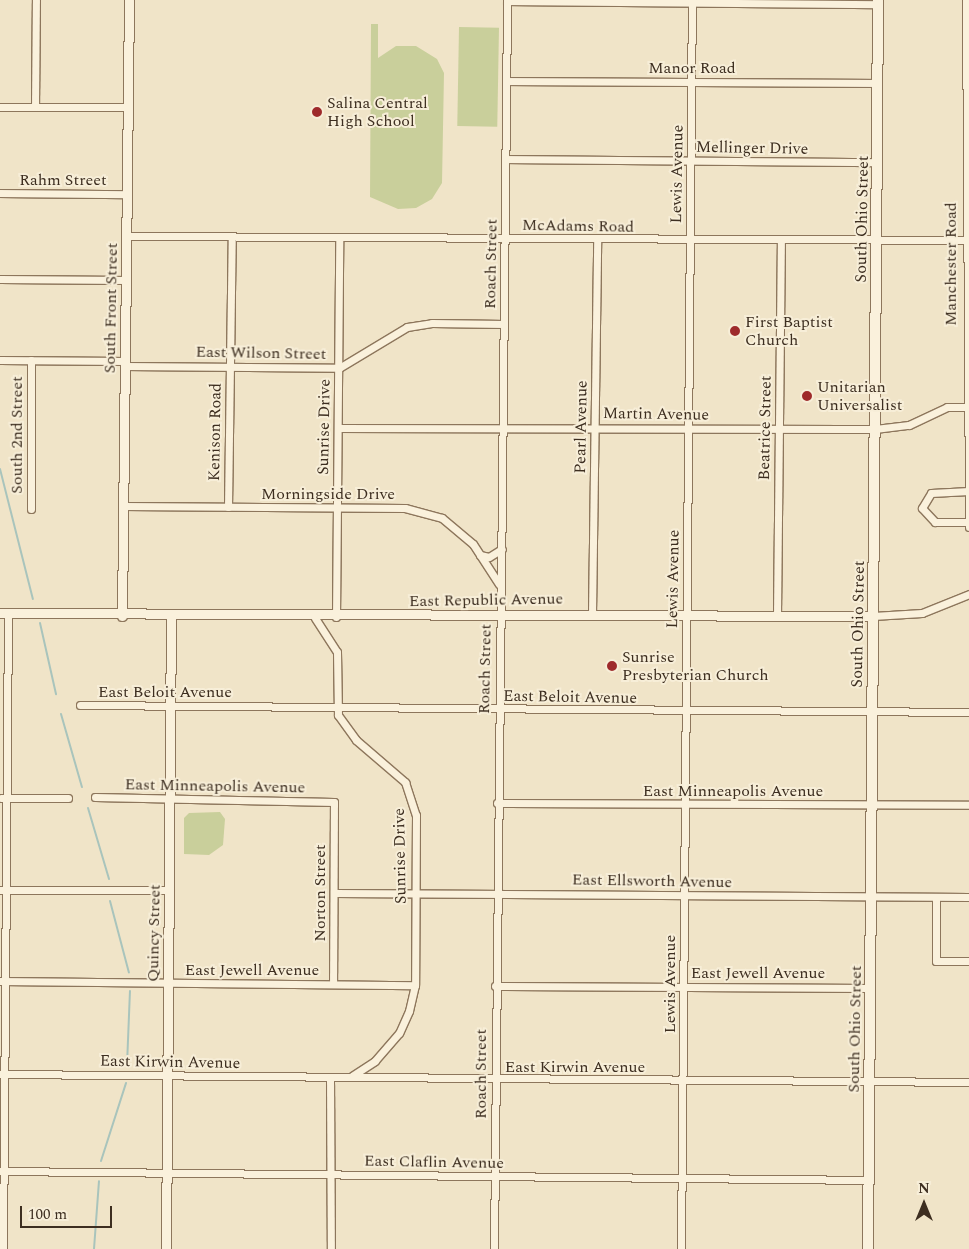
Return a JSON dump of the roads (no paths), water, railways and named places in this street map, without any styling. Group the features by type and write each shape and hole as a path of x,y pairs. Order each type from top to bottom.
{"main road":[{"name":"South Ohio Street","path":"868,1249 878,2"}],"street":[{"path":"35,107 36,0"},
{"name":"South Front Street","path":"122,616 129,0"},
{"path":"507,0 878,2"},
{"name":"Roach Street","path":"494,1249 499,585 502,549 504,426 507,0"},
{"name":"Manchester Road","path":"966,0 968,524"},
{"name":"Lewis Avenue","path":"681,1249 692,1"},
{"name":"Manor Road","path":"506,81 877,83"},
{"path":"0,107 127,107"},
{"name":"Mellinger Drive","path":"506,160 878,162"},
{"name":"Rahm Street","path":"0,193 127,194"},
{"name":"McAdams Road","path":"126,236 782,242 967,240"},
{"name":"Kenison Road","path":"228,507 232,237"},
{"name":"Sunrise Drive","path":"336,618 339,238"},
{"name":"Pearl Avenue","path":"592,613 597,241"},
{"name":"Beatrice Street","path":"777,615 782,242"},
{"path":"0,279 126,280"},
{"name":"East Wilson Street","path":"0,360 339,368 407,327 432,323 504,324"},
{"name":"South 2nd Street","path":"31,360 32,509"},
{"name":"Martin Avenue","path":"338,428 504,426 875,429 909,425 947,407 967,407"},
{"path":"968,491 931,493 922,508 935,522 968,524"},
{"name":"Morningside Drive","path":"124,506 406,508 442,518 480,555 499,585"},
{"path":"480,555 489,557 502,549"},
{"name":"East Republic Avenue","path":"4,613 315,618 592,613 873,616 922,613 969,594"},
{"path":"3,1249 2,798 4,613"},
{"name":"Quincy Street","path":"166,1249 168,984 172,799 171,617"},
{"path":"315,618 337,652 337,708"},
{"name":"East Beloit Avenue","path":"80,705 872,714 969,712"},
{"name":"Sunrise Drive","path":"337,708 356,740 394,770 411,792 416,815 415,986 399,1033 375,1061 352,1076"},
{"name":"East Minneapolis Avenue","path":"95,797 334,802"},
{"path":"2,798 68,798"},
{"name":"Norton Street","path":"333,984 334,802"},
{"name":"East Minneapolis Avenue","path":"497,803 969,805"},
{"path":"3,890 170,890"},
{"name":"East Ellsworth Avenue","path":"335,893 871,898 969,897"},
{"path":"936,898 936,961 969,961"},
{"name":"East Jewell Avenue","path":"3,981 415,986"},
{"name":"East Jewell Avenue","path":"495,986 870,988"},
{"name":"East Kirwin Avenue","path":"2,1074 330,1078 352,1076 683,1082 969,1082"},
{"path":"330,1078 331,1249"},
{"name":"East Claflin Avenue","path":"2,1171 868,1180"}],"waterway":[{"path":"0,469 33,599"},
{"path":"40,623 56,694"},
{"path":"61,714 82,787"},
{"path":"88,808 109,879"},
{"path":"110,901 129,973"},
{"path":"127,1065 130,991"},
{"path":"101,1161 126,1083"},
{"path":"94,1249 99,1181"}],"place":[{"name":"Salina Central High School","path":"317,112"},
{"name":"First Baptist Church","path":"735,331"},
{"name":"Unitarian Universalist","path":"807,396"},
{"name":"Sunrise Presbyterian Church","path":"612,666"}]}
